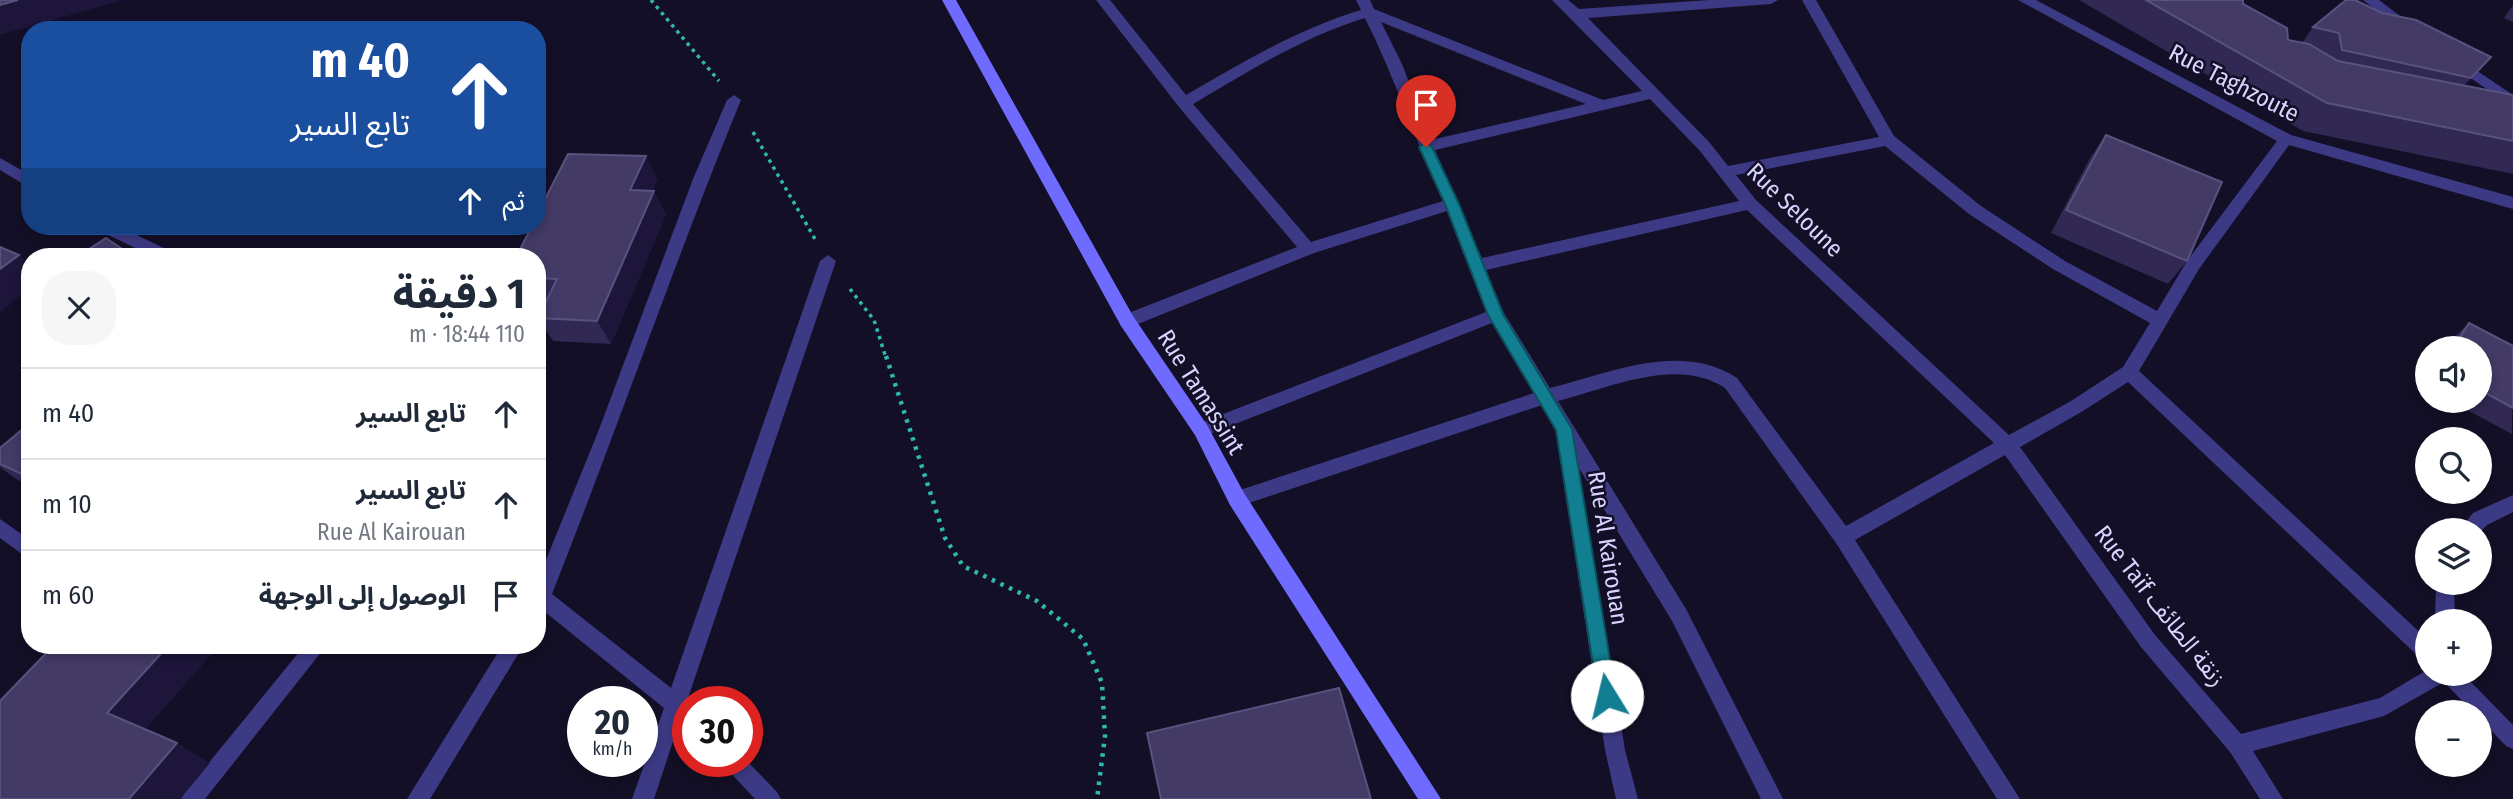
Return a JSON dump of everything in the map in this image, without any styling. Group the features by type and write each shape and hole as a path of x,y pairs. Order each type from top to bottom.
{"main road":[{"name":"Rue Tamassint","path":"949,0 1127,321 1201,430 1237,499 1430,799"}],"street":[{"path":"1103,0 1184,103 1308,249"},
{"name":"Rue Seloune","path":"1559,0 1576,14 1705,147 1750,204 1858,302 2008,445"},
{"path":"1576,14 1771,0"},
{"path":"1809,0 1888,140 1986,218 2059,265 2161,321"},
{"name":"Rue Taghzoute","path":"2025,0 2286,139 2513,203"},
{"path":"2370,0 2425,39"},
{"path":"1184,103 1273,51 1366,6 1602,105"},
{"path":"1366,6 1395,64 1426,147 1496,315 1679,615 1772,799"},
{"path":"2447,55 2513,102"},
{"path":"1426,147 1654,93"},
{"path":"546,581 734,100"},
{"path":"1843,537 2008,445 2129,372 2193,265 2286,139"},
{"path":"1724,172 1888,140"},
{"path":"0,163 21,177"},
{"path":"1127,321 1308,249 1452,204"},
{"path":"1475,266 1750,204"},
{"path":"123,235 149,248"},
{"path":"689,686 828,261"},
{"path":"1201,430 1496,315"},
{"path":"1237,499 1544,397 1667,366 1692,367 1714,372 1731,383 1843,537 2009,799"},
{"path":"2129,372 2415,641"},
{"name":"Rue Al Kairouan","path":"1564,429 1615,750 1626,799"},
{"name":"Rue Taïf زنقة الطائف","path":"2008,445 2148,640 2237,745 2272,799"},
{"path":"2482,518 2513,503"},
{"path":"0,527 21,544"},
{"path":"546,604 672,700"},
{"path":"192,799 310,654"},
{"path":"418,799 508,654"},
{"path":"2237,745 2384,706 2418,686"},
{"path":"2462,686 2513,739"},
{"path":"643,799 672,731"},
{"path":"749,777 770,799"}],"path":[{"path":"651,0 734,100 828,261 874,320 945,537 963,566 1037,601 1083,639 1102,683 1105,736 1097,799"}],"building":[{"path":"0,0 18,0 0,5"},
{"path":"2146,0 2243,0 2243,4 2287,28 2288,40 2309,44 2338,61 2513,95 2513,141 2327,103"},
{"path":"2346,0 2355,0 2382,13 2416,20 2491,57 2471,78 2342,50 2339,33 2313,27"},
{"path":"2106,135 2222,182 2187,261 2066,210"},
{"path":"568,154 646,156 630,190 654,191 597,321 546,318 546,302 557,279 546,278 546,248 521,248 527,235 546,235 546,197"},
{"path":"106,238 121,248 91,248"},
{"path":"0,247 19,255 0,269"},
{"path":"2469,323 2513,346 2513,408 2492,397 2492,336 2461,336"},
{"path":"21,430 21,474 0,464 0,448"},
{"path":"45,654 161,654 107,713 177,743 129,799 0,799 0,701"},
{"path":"1339,688 1371,799 1161,799 1147,733"}],"route":[{"path":"1426,147 1496,315 1564,429 1607,696"}]}
